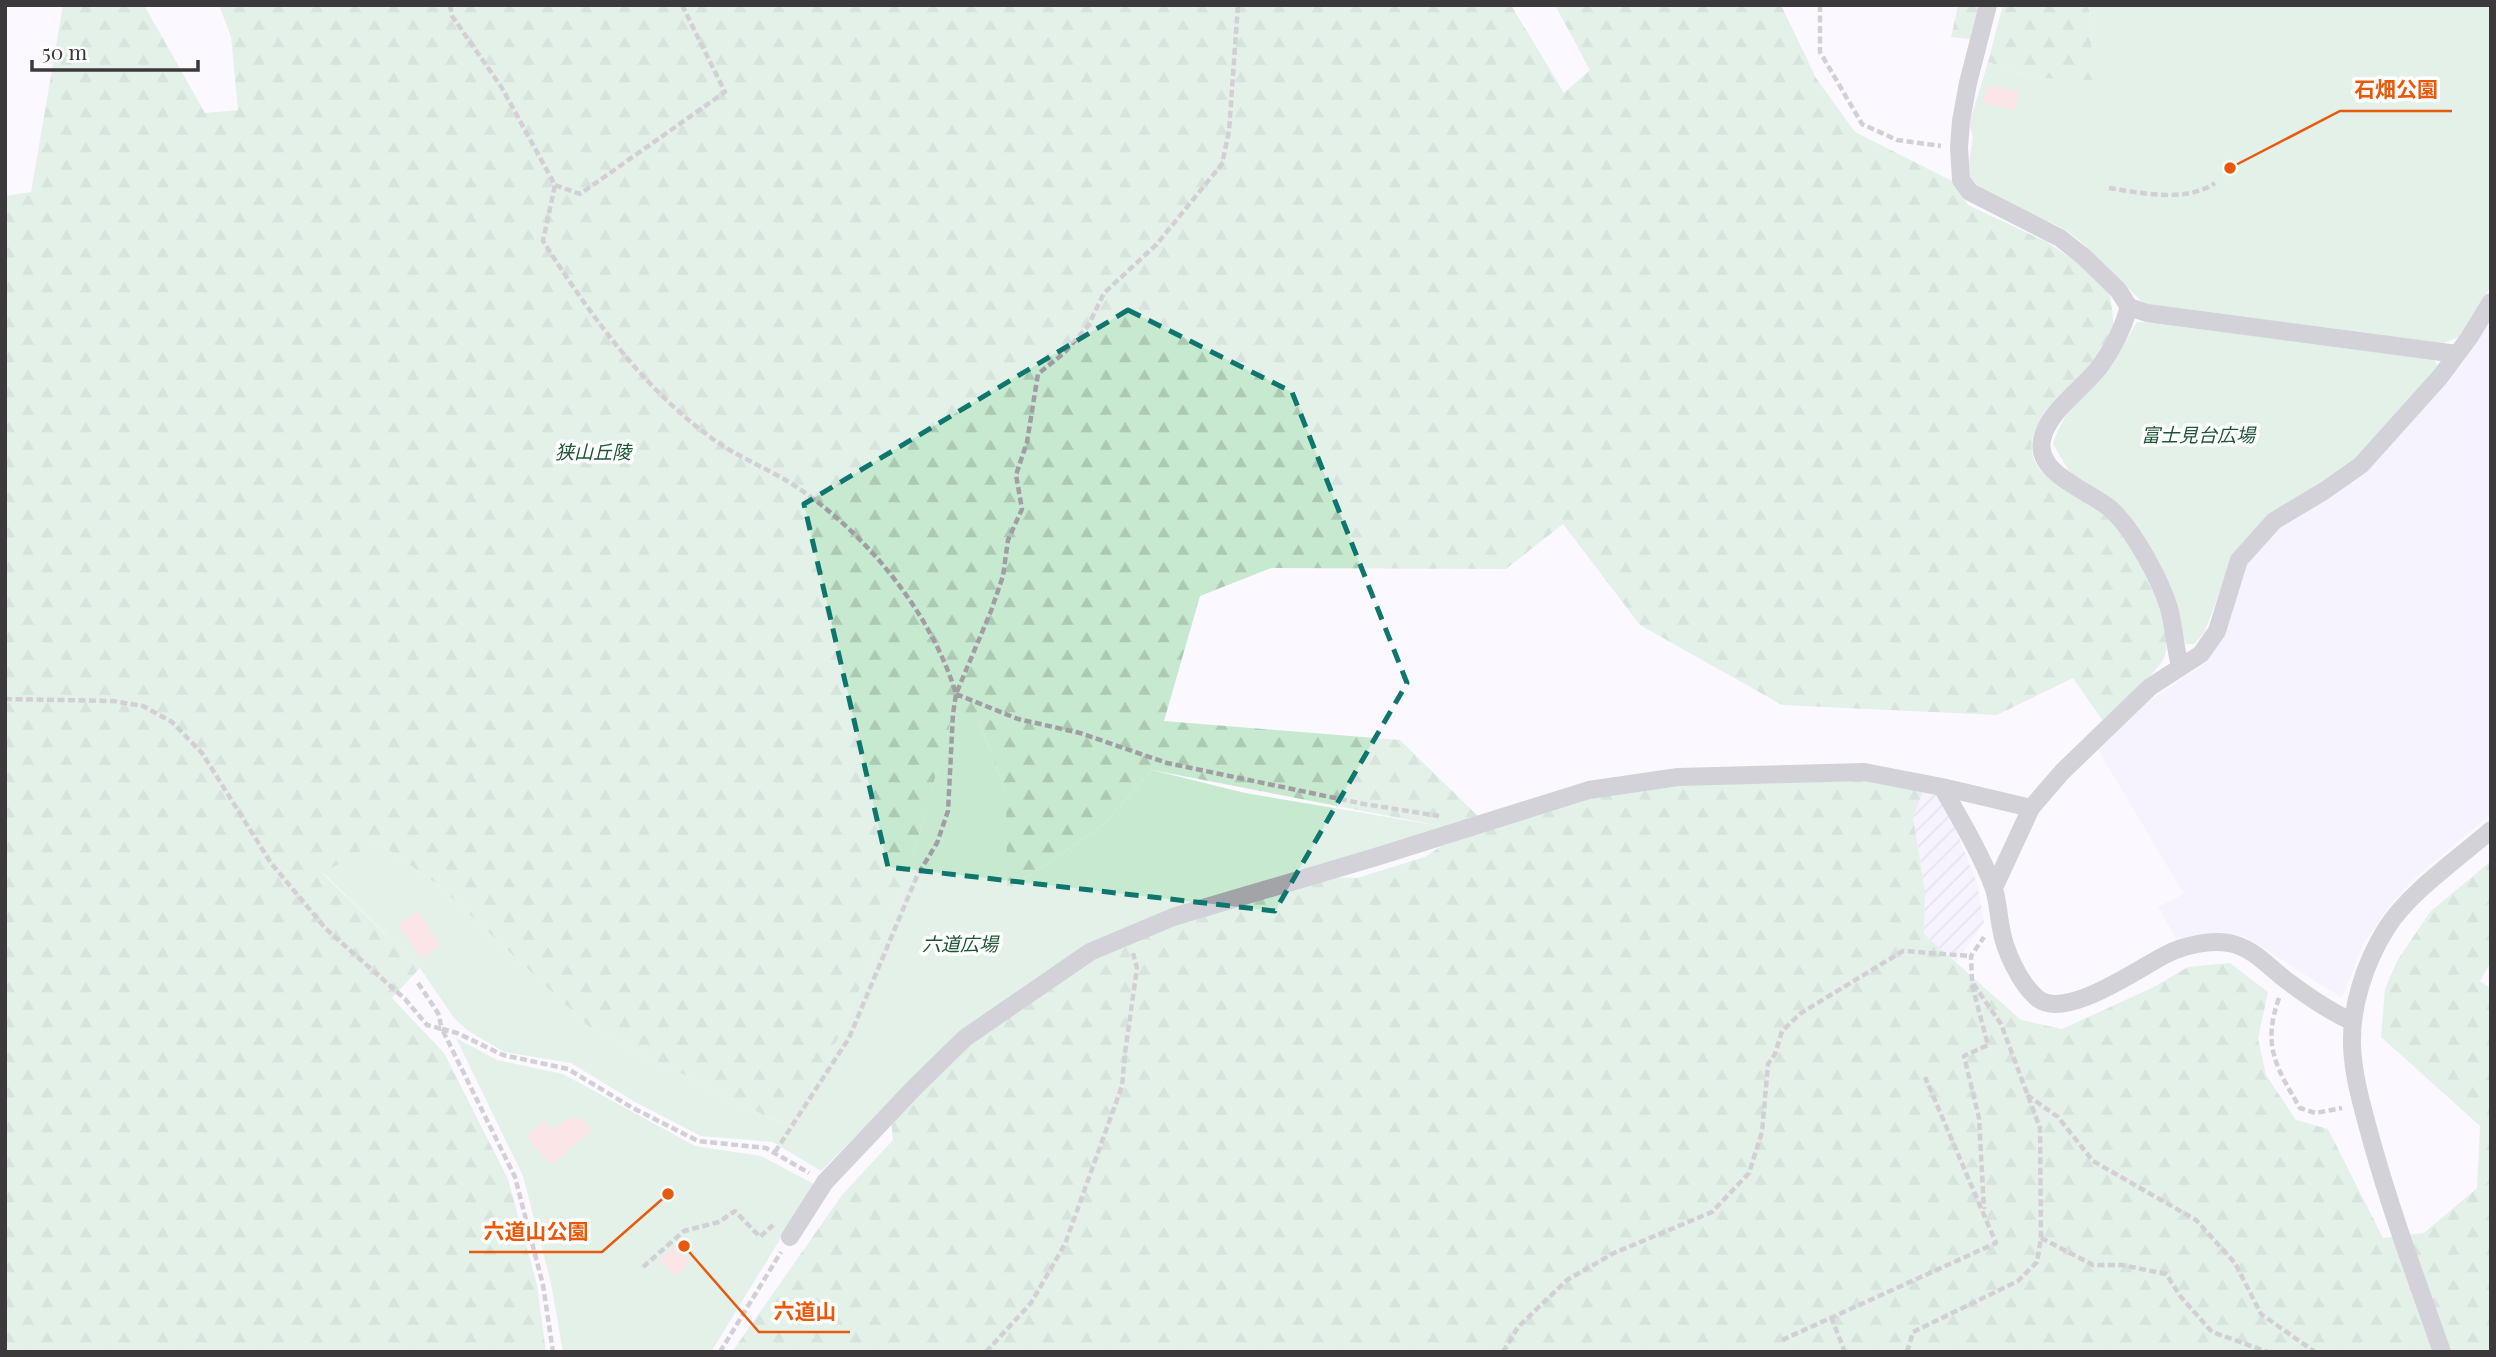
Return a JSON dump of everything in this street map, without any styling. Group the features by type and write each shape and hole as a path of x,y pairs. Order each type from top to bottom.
{"street":[{"path":"1988,5 1968,83 1959,147 1961,180 1970,192 2060,238 2118,290 2129,307 2147,313 2457,354"},
{"path":"1994,888 2032,808 2062,772 2150,687 2201,654 2217,631 2239,560 2274,521 2361,466 2440,377 2491,302"},
{"path":"2129,307 2123,329 2100,366 2049,422 2042,437 2041,451 2044,461 2058,475 2113,512 2150,565 2169,608 2180,666"},
{"path":"790,1237 825,1182 965,1038 1090,952 1173,917 1589,790 1678,777 1864,772 2032,808"},
{"path":"1942,787 1970,836 1994,888 2001,932 2018,973 2037,998 2046,1003 2069,1002 2089,996 2168,953 2210,942 2227,943 2249,950 2289,982 2340,1017 2353,1022"},
{"path":"2442,1352 2396,1224 2361,1102 2353,1060 2353,1022 2365,972 2387,927 2406,904 2491,830"}],"path":[{"path":"450,5 452,16 502,88 555,185 543,241 590,313 630,362 711,438 788,481 858,536 904,591 948,667 957,694 1018,719 1080,733 1167,763 1364,804 1451,818"},
{"path":"555,185 580,194 725,92 682,5"},
{"path":"775,1152 849,1038 917,876 937,843 948,811 953,714 957,694 991,611 1003,576 1008,540 1021,509 1016,475 1027,442 1038,374 1064,353 1088,326 1104,293 1156,245 1222,164 1229,131 1238,5"},
{"path":"1820,5 1821,52 1862,124 1898,140 1959,147"},
{"path":"2109,188 2183,194 2205,190 2214,183"},
{"path":"5,699 113,701 143,706 172,722 202,754 271,863 326,929 405,999 428,1025 457,1033 503,1055 568,1069 631,1107 698,1141 766,1148 825,1182"},
{"path":"1984,1213 1979,1118 1964,1056 1988,1045 1972,982 1971,956 1999,917"},
{"path":"986,1352 1031,1303 1065,1244 1122,1086 1137,968 1130,935"},
{"path":"1503,1352 1518,1327 1567,1280 1614,1253 1712,1212 1749,1173 1762,1132 1768,1064 1782,1031 1801,1013 1903,951 1971,956"},
{"path":"1907,1352 1913,1332 2018,1281 2037,1262 2041,1238 2040,1128 2001,1024 1972,982"},
{"path":"2289,982 2276,1006 2271,1037 2272,1053 2280,1074 2300,1108 2315,1113 2347,1106"},
{"path":"418,983 438,1013 442,1029 515,1177 543,1285 553,1352"},
{"path":"1782,1340 1996,1243 1925,1077"},
{"path":"2026,1095 2058,1117 2093,1161 2196,1220 2235,1263 2261,1314 2315,1352"},
{"path":"643,1267 684,1231 719,1222 735,1211 760,1237 777,1221 790,1237 720,1352"},
{"path":"2041,1238 2093,1265 2122,1265 2166,1274 2181,1297 2212,1332 2268,1352"},
{"path":"1831,1317 1845,1352"}],"highlighted area":[{"path":"1128,310 1292,392 1407,683 1275,911 888,867 804,504"}],"shaded area":[{"path":"2491,314 2491,814 2418,875 2389,906 2364,943 2342,998 2244,936 2209,934 2178,942 2158,907 2184,894 2097,748 2151,700 2206,663 2226,632 2246,566 2276,529 2340,491 2366,470 2462,364"},
{"path":"1924,789 1941,796 1977,883 1984,922 1956,962 1924,934 1925,891 1913,816"}],"green space":[{"name":"狭山丘陵","path":"63,5 144,5 205,113 238,110 231,37 219,5 1511,5 1564,93 1590,70 1555,5 1781,5 1816,78 1855,132 1952,181 1968,205 2047,242 2078,263 2110,294 2113,327 2105,347 2040,422 2033,437 2032,452 2040,469 2047,476 2106,515 2132,548 2160,607 2167,644 2163,660 2103,721 2073,678 1997,715 1782,705 1640,625 1563,524 1506,569 1271,568 1200,596 1164,721 1400,740 1480,818 1446,827 1152,770 1102,826 1012,887 1006,886 1006,792 980,724 953,715 904,888 838,1039 787,1123 771,1119 589,1027 438,885 377,842 323,874 420,968 392,998 444,1053 508,1179 537,1285 546,1352 5,1352 5,196 31,192"},
{"path":"1958,5 1979,5 1970,39 1951,37"},
{"path":"2003,5 2088,5 2093,81 2033,78 1988,62"},
{"path":"2088,5 2491,5 2491,285 2474,317 2459,337 2443,343 2162,309 2143,303 2078,239 2062,228 1988,193 1967,177 1973,136 1969,124 1988,62 2033,78 2092,80"},
{"name":"富士見台広場","path":"2137,322 2434,359 2438,367 2355,460 2270,515 2236,550 2204,633 2194,644 2186,644 2160,564 2120,508 2097,489 2070,473 2053,444 2071,409 2114,360"},
{"name":"六道広場","path":"953,714 980,724 1006,792 1007,886 1012,887 1102,826 1152,770 1245,793 1446,827 1169,911 943,1049 821,1171 773,1142 701,1136 635,1102 571,1063 504,1052 467,1030 454,1018 420,968 323,873 377,842 438,885 589,1027 771,1119 786,1123 838,1039 904,888"},
{"path":"1860,780 1924,789 1913,817 1925,891 1924,934 2021,1020 2062,1029 2154,987 2188,967 2230,963 2268,992 2258,1039 2266,1075 2296,1120 2328,1129 2383,1238 2424,1233 2477,1188 2480,1126 2381,1037 2385,989 2397,961 2430,912 2491,861 2491,962 2480,981 2491,989 2491,1352 732,1352 842,1195 893,1140 891,1118 973,1041 1093,959 1175,923 1331,877 1357,878 1425,857 1441,846 1589,797 1676,784"},
{"path":"456,1038 497,1060 563,1074 695,1146 761,1156 814,1184 711,1352 563,1352 551,1283 523,1176"}],"building":[{"path":"1987,85 2019,91 2015,110 1983,104"},
{"path":"418,911 441,946 421,958 398,924"},
{"path":"574,1117 576,1120 581,1117 592,1130 551,1165 526,1136 544,1121 553,1130 563,1121"},
{"path":"675,1246 690,1263 675,1277 659,1260"}],"place":[{"name":"石畑公園","path":"2230,168"},
{"name":"六道山公園","path":"668,1194"},
{"name":"六道山","path":"684,1246"}]}
